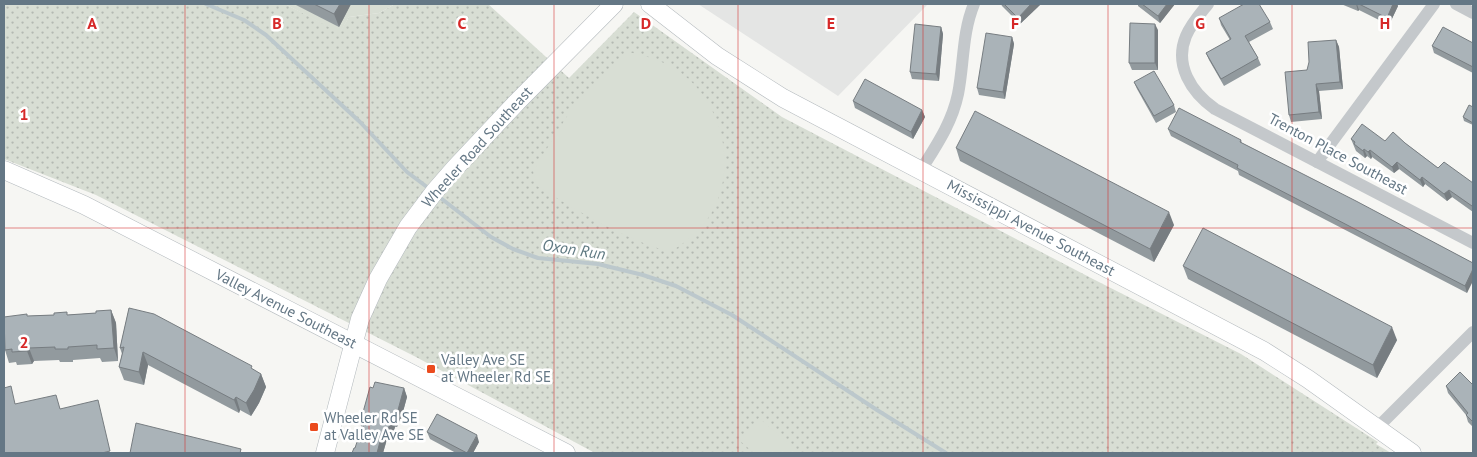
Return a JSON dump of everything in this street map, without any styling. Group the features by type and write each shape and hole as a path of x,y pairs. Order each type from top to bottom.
{"main road":[{"name":"Wheeler Road Southeast","path":"326,453 360,319 375,286 400,240 425,203 458,165 614,4"},
{"name":"Mississippi Avenue Southeast","path":"650,4 717,56 767,88 1264,351 1300,373 1412,453"},
{"name":"Valley Avenue Southeast","path":"4,170 77,201 566,453"}],"street":[{"path":"921,170 948,126 954,108 960,82 966,33 974,4"},
{"name":"Trenton Place Southeast","path":"1208,4 1189,30 1183,46 1184,69 1192,88 1205,102 1473,244"},
{"path":"1317,162 1434,4"},
{"path":"1456,4 1473,13"},
{"path":"1377,428 1473,332"}],"shaded area":[{"path":"4,4 285,4 340,32 349,17 379,13 395,4 488,4 569,78 634,12 782,117 1241,354 1378,442 1376,444 1391,453 595,453 416,357 96,195 4,159"},
{"path":"285,4 395,4 379,13 349,17 340,33"},
{"path":"698,4 928,4 838,96"},
{"path":"628,52 649,57 669,65 696,87 709,104 718,123 723,143 725,164 722,185 716,205 705,223 689,239 670,252 618,232 569,205 537,186 533,171 569,113 601,77"},
{"path":"759,418 797,451 796,453 754,453 739,440"}],"building":[{"path":"314,4 340,4 334,14"},
{"path":"1004,4 1031,4 1018,18"},
{"path":"1142,4 1167,4 1158,16"},
{"path":"1244,4 1259,4 1270,22 1245,36 1258,58 1221,79 1206,53 1231,39 1219,18"},
{"path":"1359,4 1393,4 1387,18"},
{"path":"1130,23 1155,24 1155,63 1129,63"},
{"path":"915,24 941,27 936,74 910,72"},
{"path":"1443,27 1473,43 1473,67 1432,46"},
{"path":"986,33 1012,37 1003,92 977,88"},
{"path":"1336,40 1340,82 1316,84 1319,112 1289,115 1285,72 1307,70 1309,62 1308,42"},
{"path":"1154,71 1174,105 1154,116 1134,82"},
{"path":"865,79 922,110 911,132 853,101"},
{"path":"1469,105 1473,107 1473,123 1463,117"},
{"path":"1179,108 1241,140 1240,142 1473,263 1473,269 1465,286 1237,168 1238,165 1168,129"},
{"path":"975,111 1169,212 1150,249 956,148"},
{"path":"1362,124 1385,141 1393,132 1438,168 1444,162 1473,183 1473,205 1449,190 1444,194 1422,177 1420,180 1397,162 1392,167 1370,150 1368,152 1364,149 1363,151 1351,139"},
{"path":"1203,228 1392,327 1373,365 1183,266"},
{"path":"129,308 154,314 252,366 251,368 261,374 246,403 236,397 234,400 143,352 139,372 119,367 124,347 120,348"},
{"path":"111,310 114,348 97,349 97,345 68,347 68,349 55,349 55,347 29,348 27,351 12,352 12,349 5,350 4,317 27,314 27,316 54,315 54,313 67,312 67,315"},
{"path":"1460,372 1473,385 1473,422 1446,386"},
{"path":"375,382 404,388 398,410 396,410 394,419 391,418 388,431 383,430 377,453 352,453 358,443 364,424 360,423 370,387 373,388"},
{"path":"11,386 15,404 56,395 60,409 98,400 110,451 102,453 4,453 4,388"},
{"path":"437,414 477,435 467,453 427,432"},
{"path":"136,423 241,449 240,453 130,453"}],"waterway":[{"name":"Oxon Run","path":"206,4 244,20 266,35 360,122 407,172 431,190"},
{"name":"Oxon Run","path":"438,196 491,237 513,249 538,258 598,264 643,275 676,286 732,315 946,453"}],"place":[{"name":"Valley Ave SE at Wheeler Rd SE","path":"431,369"},
{"name":"Wheeler Rd SE at Valley Ave SE","path":"314,427"}]}
